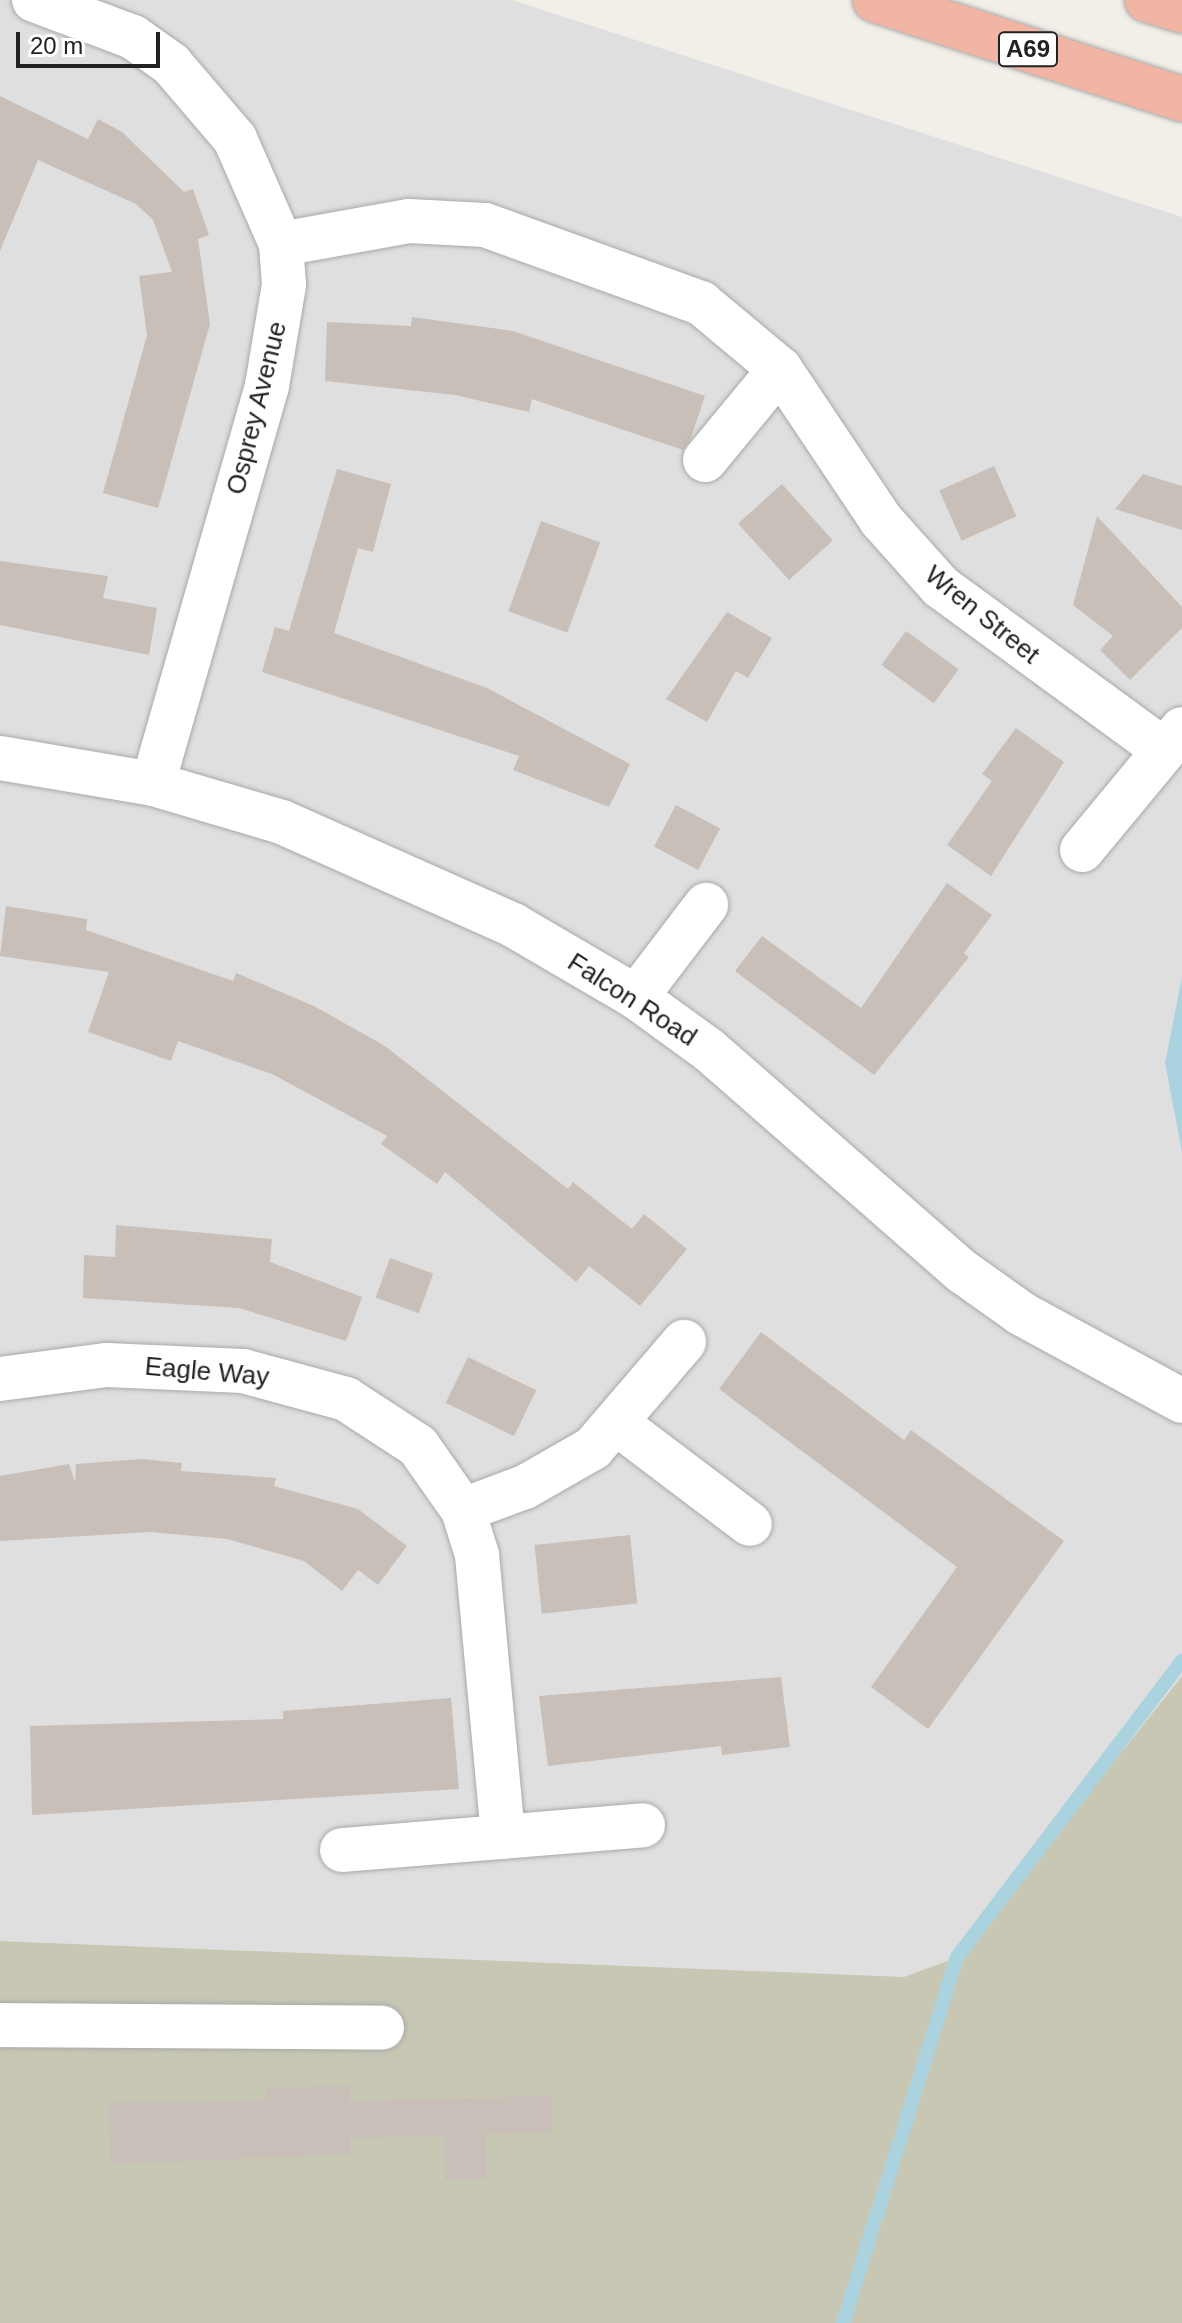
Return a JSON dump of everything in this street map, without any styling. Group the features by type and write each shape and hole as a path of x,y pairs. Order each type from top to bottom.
{"highway":[{"name":"A69","path":"875,0 1182,99"},
{"path":"1147,0 1182,11"}],"street":[{"name":"Osprey Avenue","path":"34,0 133,37 171,64 235,139 281,244 284,285 267,386 153,784"},
{"name":"Wren Street","path":"281,244 396,222 485,225 701,303 780,369 881,520 941,587 1172,739 1082,850"},
{"path":"705,460 780,369"},
{"name":"Falcon Road","path":"0,758 153,784 282,822 411,874 636,997 792,1119 963,1272 1080,1349 1182,1401"},
{"path":"636,997 706,905"},
{"path":"503,1837 484,1604 463,1510 562,1468 619,1425 684,1342"},
{"name":"Eagle Way","path":"0,1379 107,1365 189,1366 294,1381 383,1419 418,1446 463,1510"},
{"path":"619,1425 750,1524"},
{"path":"342,1850 643,1825"},
{"path":"0,2025 382,2028"}],"shaded area":[{"path":"0,0 512,0 1182,217 1182,1676 957,1957 904,1978 0,1941"},
{"path":"1182,1676 1182,2323 0,2323 0,1941 904,1977 958,1957"}],"water":[{"path":"1182,977 1182,1152 1165,1063"}],"building":[{"path":"0,96 88,139 98,119 122,132 184,192 193,189 209,235 198,239 210,324 158,508 103,493 147,335 139,276 172,272 153,220 136,204 38,160 0,251"},
{"path":"412,317 513,331 705,396 691,438 683,450 532,399 529,412 455,395 325,381 327,322 411,326"},
{"path":"994,466 1016,516 962,541 939,490"},
{"path":"337,469 391,484 373,552 358,548 334,633 487,688 630,764 609,807 513,770 519,756 262,672 275,627 289,631"},
{"path":"1143,474 1182,486 1182,530 1115,509"},
{"path":"782,484 833,540 789,580 738,523"},
{"path":"1097,516 1182,607 1182,628 1130,680 1100,650 1113,636 1073,605"},
{"path":"541,521 600,543 567,633 508,611"},
{"path":"0,561 108,576 103,598 157,608 149,655 0,625"},
{"path":"727,612 772,638 748,678 736,671 707,722 666,699"},
{"path":"906,631 959,669 934,703 881,665"},
{"path":"1016,728 1064,762 991,876 947,845 992,781 982,774"},
{"path":"676,805 720,828 698,870 654,846"},
{"path":"947,883 992,915 964,953 969,957 874,1075 735,971 762,936 861,1008"},
{"path":"6,906 87,919 86,930 233,981 236,973 314,1006 385,1046 568,1189 573,1182 632,1229 644,1214 687,1249 640,1306 589,1266 576,1282 445,1172 437,1184 381,1144 387,1136 272,1074 178,1041 171,1061 88,1032 109,972 0,956"},
{"path":"116,1225 272,1239 270,1262 362,1297 346,1341 239,1308 83,1298 84,1255 115,1257"},
{"path":"390,1258 433,1274 419,1313 376,1297"},
{"path":"761,1332 904,1440 911,1430 1064,1541 928,1729 871,1687 957,1567 719,1389"},
{"path":"468,1357 536,1390 514,1436 446,1403"},
{"path":"142,1459 182,1463 181,1471 276,1478 274,1486 358,1509 407,1546 378,1585 358,1570 342,1591 304,1561 227,1539 150,1532 0,1541 0,1476 69,1464 75,1482 76,1464"},
{"path":"630,1535 637,1604 542,1614 535,1545"},
{"path":"781,1677 790,1747 722,1755 721,1746 548,1766 539,1696"},
{"path":"451,1698 459,1789 32,1815 30,1726 283,1719 283,1711"},
{"path":"350,2086 350,2101 551,2096 552,2132 486,2134 487,2179 445,2180 444,2135 350,2138 351,2154 110,2164 108,2103 266,2100 266,2088"}],"waterway":[{"path":"843,2323 957,1957 1182,1661"}]}
